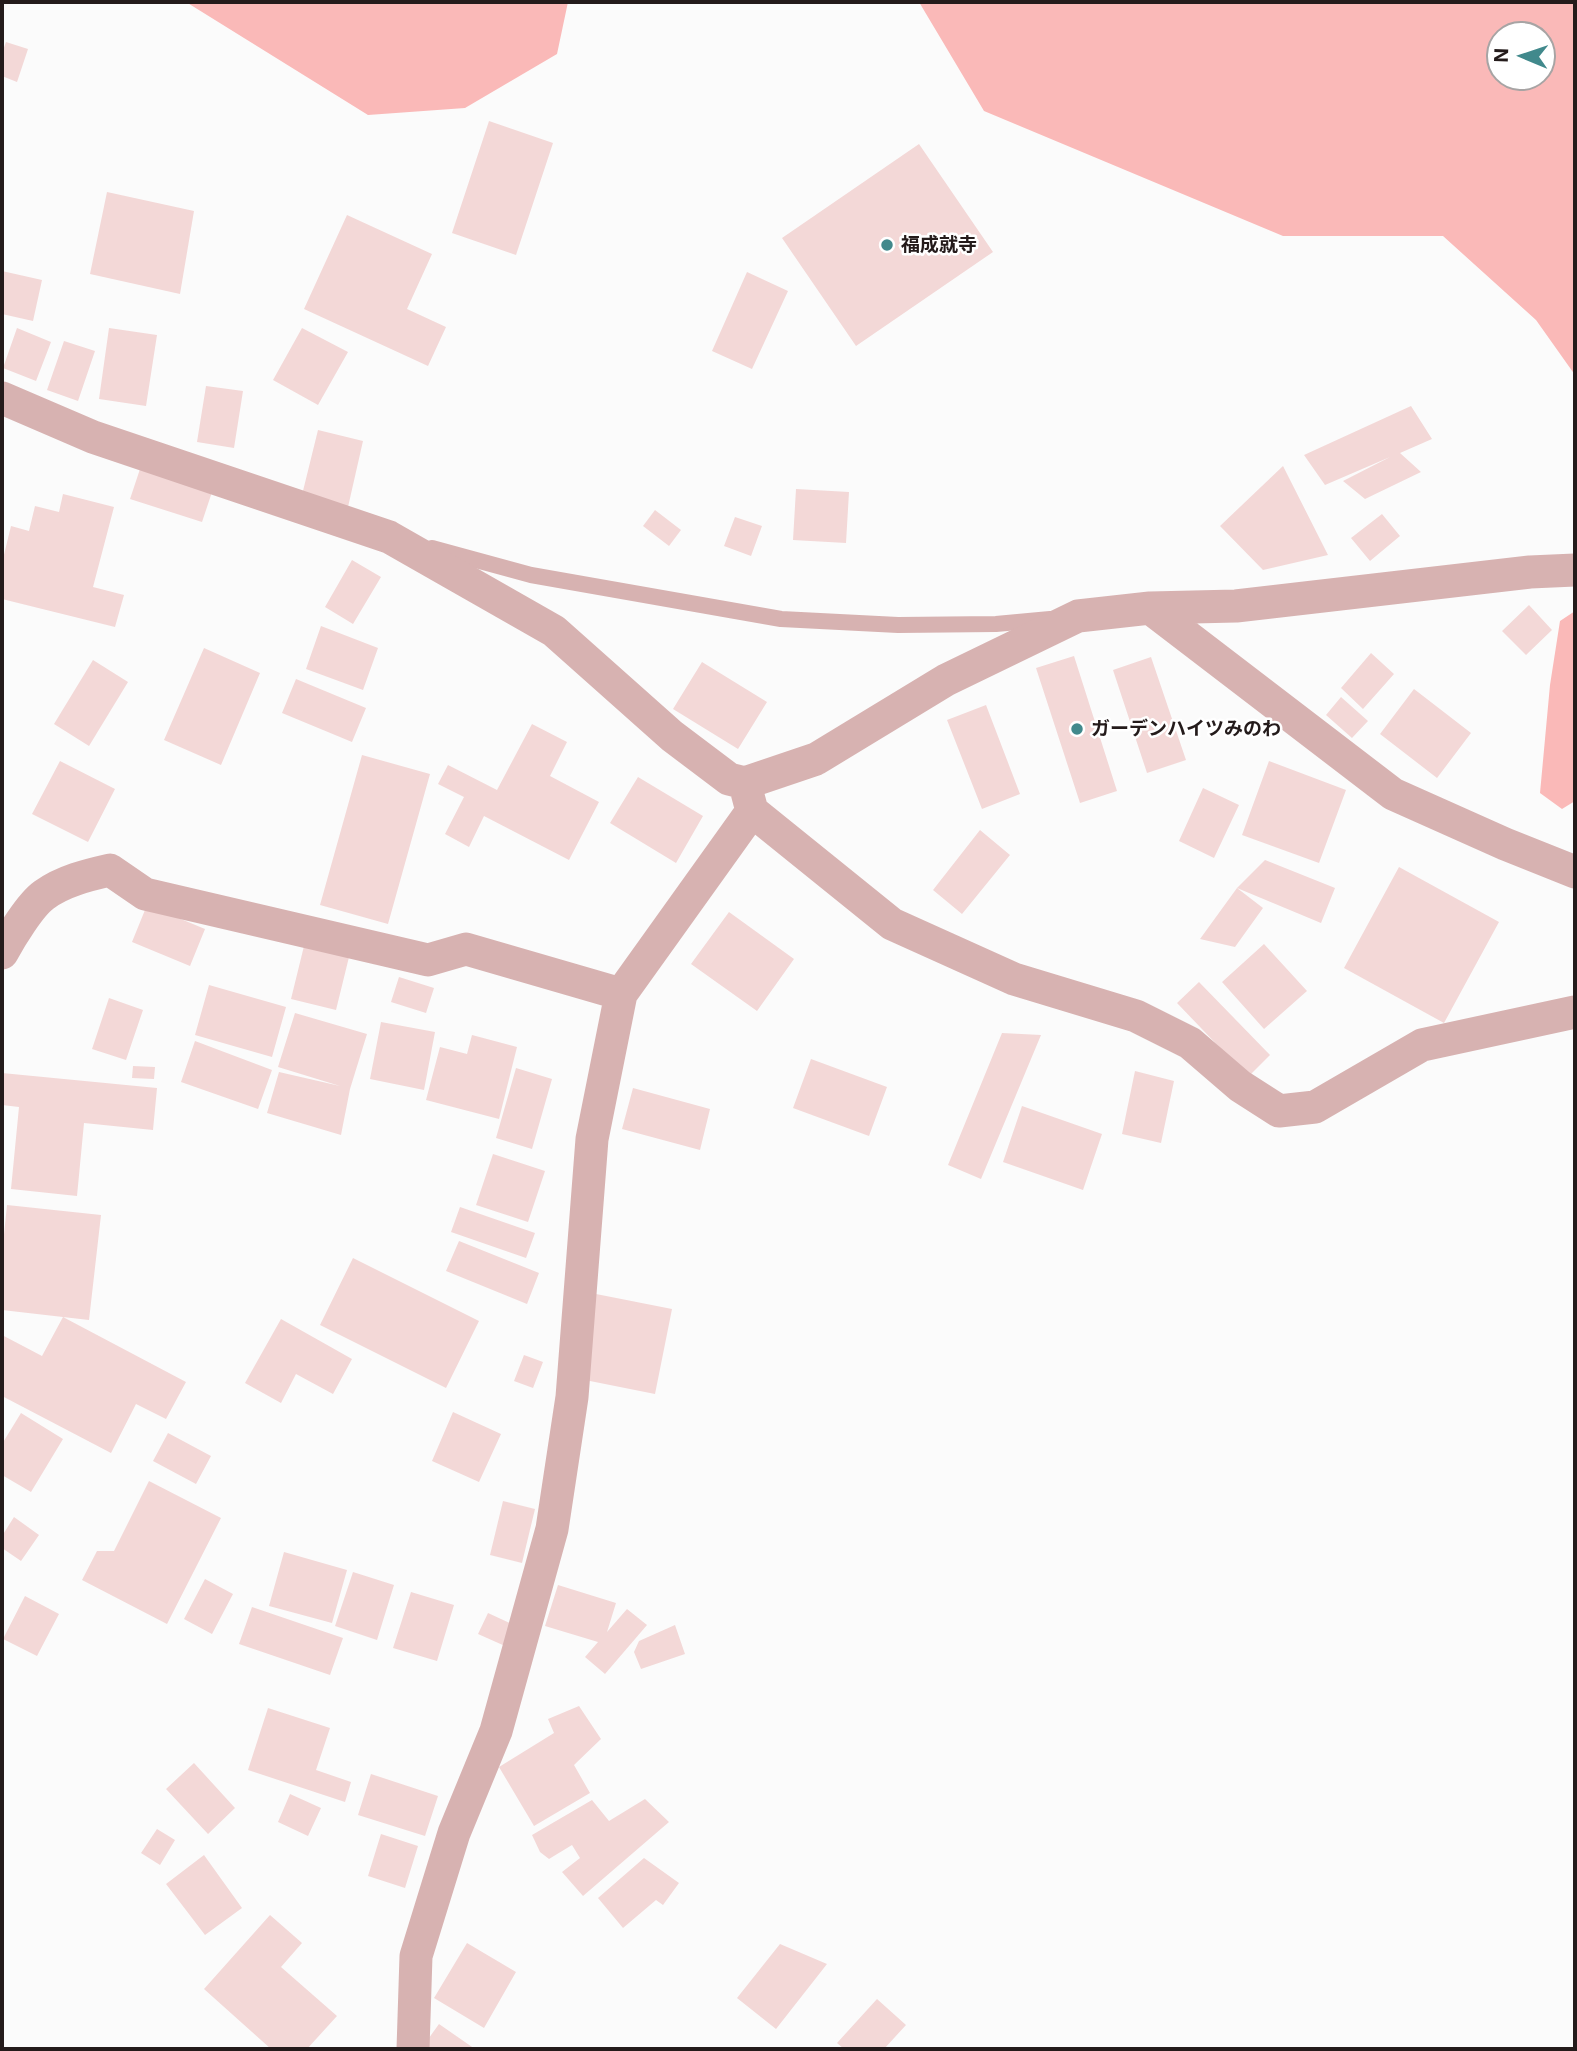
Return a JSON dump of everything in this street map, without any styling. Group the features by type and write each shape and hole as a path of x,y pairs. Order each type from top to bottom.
{"street":[{"path":"2,398 93,437 389,537 554,631 672,736 729,779 892,924 1014,979 1136,1016 1190,1043 1241,1086 1279,1111 1315,1107 1422,1045 1575,1012"},
{"path":"413,2049 416,1956 454,1833 496,1731 552,1529 572,1397 592,1139 621,994 749,797 946,680 1078,616 1150,608 1236,606 1530,572 1575,570"},
{"path":"1150,608 1393,794 1575,872"},
{"path":"2,953 11,936 43,896 79,877 110,870 145,894 428,960 466,949 621,994"}],"lane":[{"path":"389,537 531,575 782,619 898,625 982,624 1078,616"}],"shaded area":[{"path":"186,2 568,2 557,54 465,108 368,115"},
{"path":"919,2 1575,2 1575,375 1536,320 1443,236 1283,236 984,111"},
{"path":"1575,611 1575,801 1562,809 1540,793 1550,685 1560,621"}],"building":[{"path":"6,42 28,49 17,82 2,76 2,53"},
{"path":"489,121 553,143 516,255 452,233"},
{"name":"福成就寺","path":"919,144 993,252 856,346 782,238"},
{"path":"107,192 194,211 180,294 90,274"},
{"path":"347,215 432,254 407,309 446,327 428,366 304,309"},
{"path":"2,271 42,280 33,321 2,314"},
{"path":"747,272 788,291 752,369 712,351"},
{"path":"17,328 51,342 36,381 3,368"},
{"path":"109,328 157,335 146,406 99,399"},
{"path":"302,328 348,352 318,405 273,380"},
{"path":"64,341 95,351 78,401 47,390"},
{"path":"206,386 243,391 234,448 197,442"},
{"path":"1411,406 1432,439 1400,453 1421,472 1365,499 1343,481 1390,457 1325,485 1304,455"},
{"path":"318,430 363,441 348,507 302,495"},
{"path":"1283,466 1328,555 1263,570 1220,526"},
{"path":"140,469 212,492 202,522 130,499"},
{"path":"796,489 849,492 846,543 793,540"},
{"path":"63,494 114,507 93,587 124,595 115,627 2,599 2,563 11,526 29,531 35,506 59,512"},
{"path":"655,510 681,530 669,546 643,526"},
{"path":"1382,514 1400,536 1370,561 1351,538"},
{"path":"735,517 762,526 751,556 724,546"},
{"path":"352,560 381,577 353,624 325,607"},
{"path":"1529,605 1552,630 1526,655 1502,631"},
{"path":"321,626 378,648 363,690 306,669"},
{"path":"204,648 260,673 221,765 164,740"},
{"path":"1371,653 1394,674 1363,709 1341,688"},
{"name":"ガーデンハイツみのわ","path":"1074,656 1117,791 1080,803 1036,668"},
{"name":"ガーデンハイツみのわ","path":"1151,657 1186,760 1147,773 1113,670"},
{"path":"93,660 128,682 89,746 54,724"},
{"path":"702,662 767,702 738,749 673,709"},
{"path":"296,679 366,708 352,742 282,713"},
{"path":"1414,689 1471,733 1437,778 1380,734"},
{"path":"1341,697 1368,721 1352,738 1326,715"},
{"path":"986,705 1020,794 982,809 947,720"},
{"path":"532,724 567,742 550,776 599,802 569,860 484,816 469,847 445,834 464,797 438,784 448,765 497,790"},
{"path":"362,755 430,774 388,924 320,905"},
{"path":"60,761 115,789 88,842 32,814"},
{"path":"1269,761 1346,790 1319,863 1242,835"},
{"path":"638,777 703,816 676,863 610,823"},
{"path":"1203,788 1239,805 1214,858 1179,841"},
{"path":"980,830 1010,855 962,914 933,890"},
{"path":"1265,860 1335,888 1321,923 1237,888"},
{"path":"1399,867 1499,922 1444,1023 1344,968"},
{"path":"1237,888 1263,908 1235,947 1200,939"},
{"path":"147,905 205,929 190,966 132,942"},
{"path":"729,912 794,959 757,1011 691,964"},
{"path":"1264,944 1307,991 1264,1029 1222,982"},
{"path":"304,946 349,957 336,1010 291,999"},
{"path":"399,977 434,988 426,1013 391,1002"},
{"path":"1199,982 1270,1055 1248,1077 1177,1003"},
{"path":"209,985 286,1007 272,1057 195,1035"},
{"path":"109,998 143,1010 126,1060 92,1049"},
{"path":"295,1013 367,1034 350,1089 341,1135 267,1113 279,1072 340,1086 278,1067"},
{"path":"381,1022 435,1032 424,1090 370,1079"},
{"path":"1002,1033 1041,1035 981,1179 948,1165"},
{"path":"472,1035 517,1047 499,1119 426,1100 440,1047 467,1054"},
{"path":"195,1041 272,1070 258,1109 181,1082"},
{"path":"811,1059 887,1087 869,1136 793,1108"},
{"path":"133,1066 155,1067 154,1079 132,1078"},
{"path":"516,1068 552,1079 532,1149 496,1138"},
{"path":"1135,1071 1174,1081 1161,1143 1122,1134"},
{"path":"2,1073 157,1088 153,1130 84,1123 77,1196 11,1189 19,1107 2,1105"},
{"path":"633,1088 710,1109 700,1150 622,1129"},
{"path":"1022,1106 1102,1134 1083,1190 1003,1162"},
{"path":"493,1154 545,1171 528,1222 476,1205"},
{"path":"7,1205 101,1215 89,1320 2,1310 2,1254"},
{"path":"460,1207 535,1233 526,1258 451,1232"},
{"path":"459,1241 539,1273 527,1304 446,1271"},
{"path":"353,1258 479,1321 446,1388 320,1325"},
{"path":"596,1294 672,1309 655,1394 580,1379"},
{"path":"63,1317 186,1382 166,1419 136,1404 111,1453 2,1396 2,1335 42,1356"},
{"path":"281,1319 352,1359 333,1394 296,1374 281,1403 245,1383"},
{"path":"524,1355 543,1362 533,1388 514,1381"},
{"path":"453,1412 501,1434 479,1482 432,1461"},
{"path":"21,1413 63,1439 31,1492 2,1475 2,1444"},
{"path":"168,1433 211,1456 196,1484 153,1461"},
{"path":"149,1481 221,1518 167,1624 82,1580 97,1551 114,1551"},
{"path":"503,1501 535,1509 522,1563 490,1555"},
{"path":"14,1517 39,1535 21,1561 2,1548 2,1536"},
{"path":"284,1552 347,1570 332,1623 269,1606"},
{"path":"353,1572 394,1585 377,1640 335,1626"},
{"path":"205,1579 233,1594 212,1634 184,1619"},
{"path":"558,1585 616,1603 607,1632 627,1609 647,1625 605,1674 585,1657 598,1642 545,1626"},
{"path":"411,1592 454,1605 437,1661 393,1648"},
{"path":"25,1596 59,1614 37,1656 3,1639"},
{"path":"252,1607 343,1638 330,1675 239,1644"},
{"path":"488,1613 514,1625 505,1646 478,1634"},
{"path":"675,1625 685,1654 641,1669 634,1652 639,1641"},
{"path":"579,1706 601,1739 574,1765 590,1793 534,1826 499,1767 554,1733 548,1719"},
{"path":"268,1708 330,1728 316,1770 351,1782 345,1802 248,1770"},
{"path":"194,1763 235,1808 208,1834 166,1789"},
{"path":"371,1774 438,1796 425,1836 358,1815"},
{"path":"290,1794 321,1808 308,1836 278,1822"},
{"path":"645,1799 669,1822 583,1896 562,1872 580,1858 572,1845 549,1859 540,1852 532,1835 592,1800 609,1821"},
{"path":"157,1829 175,1840 160,1865 141,1853"},
{"path":"381,1834 418,1846 405,1888 368,1876"},
{"path":"204,1855 242,1908 205,1935 166,1884"},
{"path":"644,1858 679,1883 663,1905 656,1900 623,1928 598,1898"},
{"path":"270,1915 302,1943 281,1967 337,2016 307,2049 271,2049 204,1989"},
{"path":"467,1943 516,1972 484,2028 434,1998"},
{"path":"780,1944 827,1964 776,2029 737,1998"},
{"path":"877,1999 906,2025 884,2049 844,2049 837,2043"},
{"path":"439,2024 475,2049 421,2049"}],"place":[{"name":"福成就寺","path":"887,245"},
{"name":"ガーデンハイツみのわ","path":"1077,729"}]}
